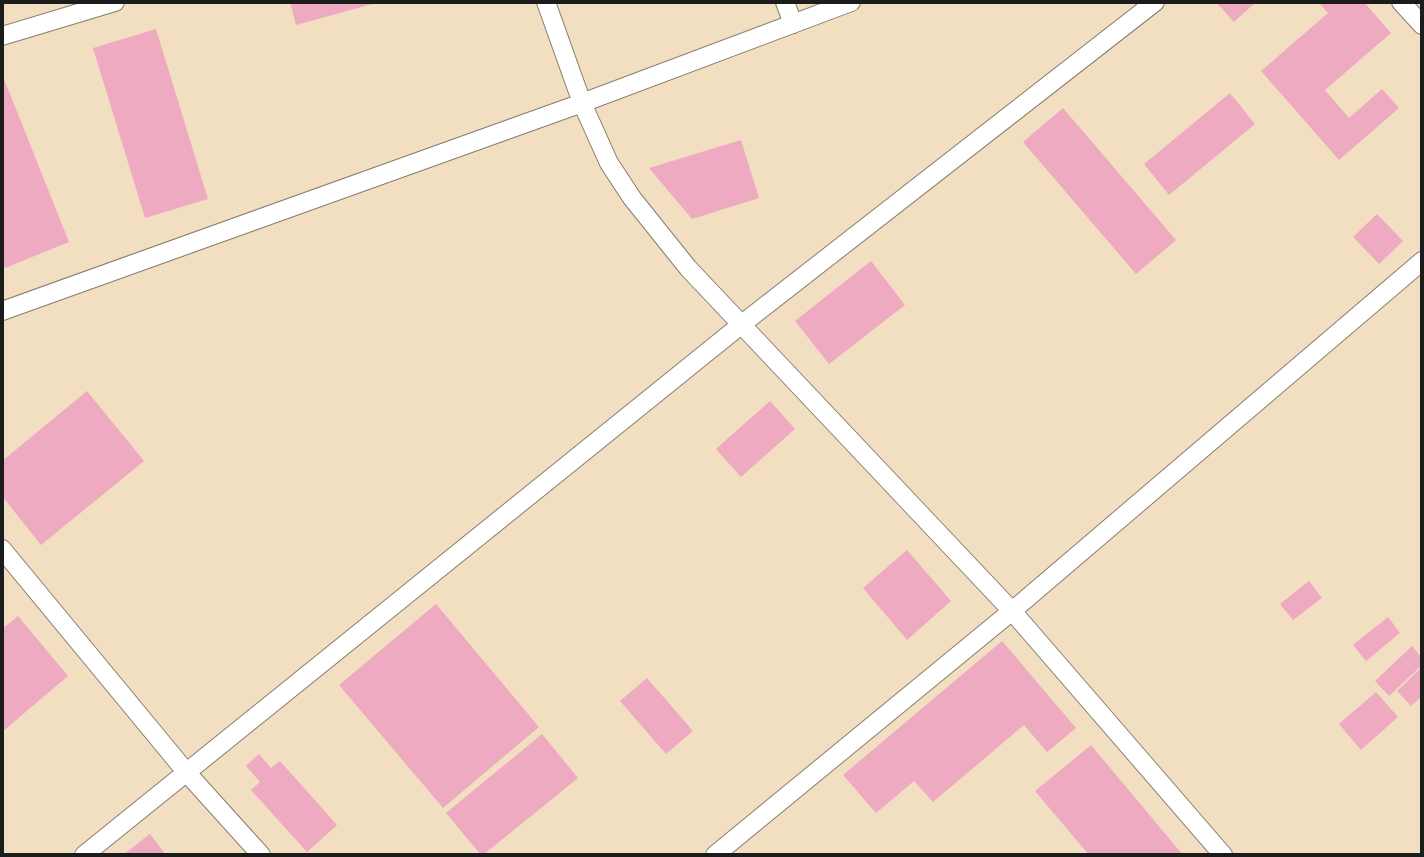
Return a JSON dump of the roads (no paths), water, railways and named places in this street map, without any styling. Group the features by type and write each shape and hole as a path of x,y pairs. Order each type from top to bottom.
{"street":[{"path":"2,36 115,2"},
{"path":"546,2 582,103 609,163 632,198 688,268 1012,611 1223,855"},
{"path":"785,2 793,24"},
{"path":"2,311 582,103 851,2"},
{"path":"84,855 742,324 1155,2"},
{"path":"1401,2 1422,25"},
{"path":"715,855 1012,611 1422,261"},
{"path":"2,549 187,773 261,855"}]}
